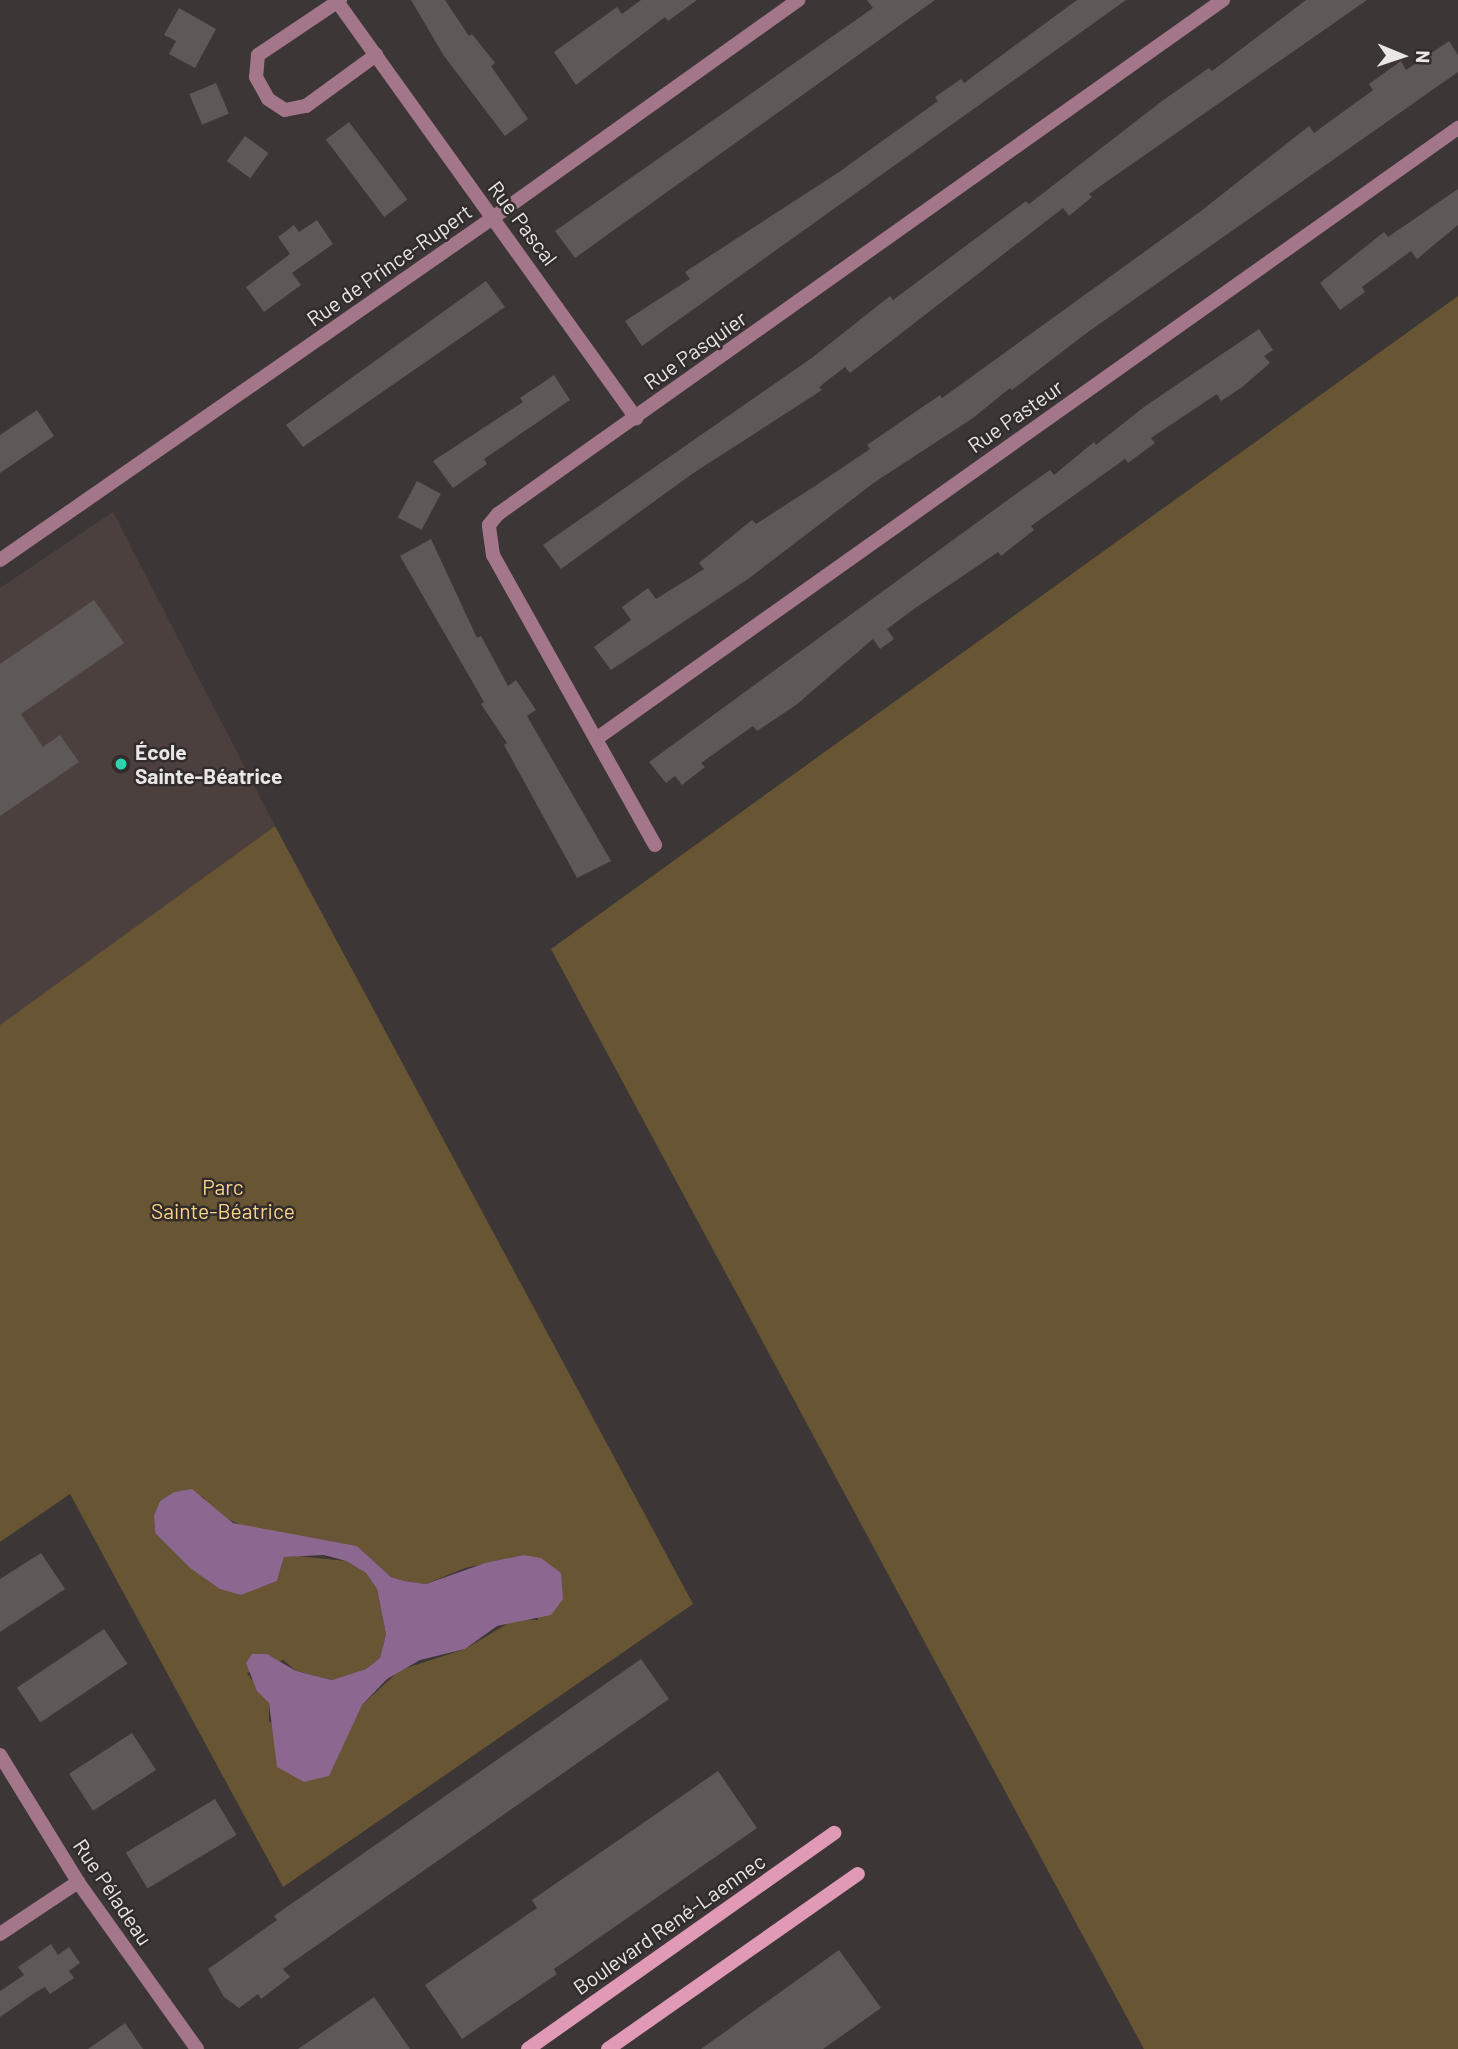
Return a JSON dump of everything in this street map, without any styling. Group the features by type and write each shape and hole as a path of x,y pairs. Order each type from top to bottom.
{"street":[{"name":"Rue de Prince-Rupert","path":"0,560 495,217 799,0"},
{"name":"Rue Pasquier","path":"655,845 493,555 489,525 498,514 1223,0"},
{"name":"Rue Pascal","path":"376,55 306,106 285,110 268,99 256,77 258,55 338,1 495,217 636,418"},
{"name":"Rue Pasteur","path":"596,739 1458,128"},
{"name":"Rue Péladeau","path":"0,1755 78,1882 197,2049"},
{"name":"Boulevard René-Laennec","path":"528,2049 834,1833"},
{"path":"608,2049 858,1874"},
{"path":"0,1934 78,1882"}],"shaded area":[{"name":"École Sainte-Béatrice","path":"113,512 275,826 0,1025 0,588"},
{"path":"192,1489 233,1523 357,1546 391,1577 404,1581 426,1584 485,1563 523,1555 541,1558 561,1573 563,1599 551,1615 497,1626 465,1649 420,1660 387,1679 362,1705 329,1776 304,1782 277,1767 269,1703 257,1691 246,1663 252,1654 267,1654 296,1671 332,1680 366,1669 380,1658 386,1634 377,1589 366,1573 346,1561 324,1555 284,1557 277,1581 241,1595 220,1589 190,1568 155,1533 154,1515 160,1501 174,1492"}],"green space":[{"path":"1458,296 1458,2049 1144,2049 551,949"},
{"name":"Parc Sainte-Béatrice","path":"275,826 693,1604 283,1887 70,1494 0,1542 0,1025","holes":["174,1492 203,1497 220,1516 253,1530 357,1546 391,1577 404,1581 426,1584 465,1568 523,1555 538,1620 515,1619 465,1649 400,1670 362,1705 349,1731 269,1722 269,1703 247,1673 283,1660 296,1671 332,1680 366,1669 380,1658 386,1634 377,1589 366,1573 346,1561 298,1556 284,1557 277,1581 240,1595 190,1568 155,1533 154,1515 160,1501"]}],"building":[{"path":"411,0 445,0 469,36 472,34 495,63 491,66 528,119 505,136 444,56"},
{"path":"641,0 697,0 668,21 665,17 576,85 554,52 617,7 622,14"},
{"path":"867,0 935,0 575,258 555,231 873,8"},
{"path":"1077,0 1126,0 642,346 625,321 690,279 685,272 839,172 938,101 935,97 961,79 964,83"},
{"path":"1306,0 1367,0 1089,194 1092,197 1069,216 1063,208 850,373 845,367 819,387 822,390 692,474 561,569 543,545 813,357 890,296 893,300 1026,201 1029,204 1162,101 1209,68 1212,71"},
{"path":"179,8 216,29 195,68 169,54 176,41 164,35"},
{"path":"1449,41 1458,55 1458,72 1088,332 973,418 875,482 748,579 611,670 594,647 631,620 622,607 648,588 656,599 704,569 699,563 752,520 756,524 870,449 867,445 940,395 942,398 1201,211 1309,126 1314,133 1373,90 1369,84 1401,61 1406,70"},
{"path":"216,83 229,113 202,125 189,94"},
{"path":"349,122 407,199 384,217 326,139"},
{"path":"245,136 268,153 250,178 227,161"},
{"path":"1458,189 1458,225 1417,259 1411,251 1362,287 1365,292 1340,310 1320,283 1384,232 1388,237"},
{"path":"317,220 333,244 292,273 301,285 264,312 246,287 290,254 278,237 294,225 299,232"},
{"path":"486,281 505,307 303,447 286,425"},
{"path":"1259,329 1273,350 1264,356 1270,363 1241,388 1221,401 1217,394 1151,438 1155,443 1128,463 1125,459 1031,526 1034,530 1001,556 998,552 914,609 887,629 894,639 880,649 873,639 796,705 757,731 753,726 701,763 705,767 682,785 675,776 666,783 649,762 1020,491 1050,470 1054,475 1094,442 1096,445 1144,407"},
{"path":"554,375 570,400 484,459 487,464 453,488 433,461 523,402 520,398"},
{"path":"37,410 54,436 0,473 0,435"},
{"path":"417,481 441,494 422,530 398,517"},
{"path":"431,539 477,638 481,636 508,686 516,680 536,710 527,716 611,861 577,878 504,745 507,743 481,704 484,702 400,556"},
{"path":"94,600 124,643 21,714 43,747 60,735 79,762 0,816 0,664"},
{"path":"41,1553 65,1589 0,1632 0,1579"},
{"path":"104,1629 127,1664 40,1723 17,1688"},
{"path":"641,1659 669,1699 283,1969 290,1977 261,1999 258,1994 239,2008 224,1997 208,1969 277,1920 274,1916"},
{"path":"132,1733 156,1770 93,1811 69,1774"},
{"path":"718,1771 757,1828 554,1969 557,1974 462,2039 425,1985 537,1908 532,1900"},
{"path":"215,1799 237,1835 147,1889 126,1853"},
{"path":"51,1944 58,1955 69,1947 80,1963 69,1971 74,1978 50,1994 45,1987 0,2017 0,1991 24,1975 18,1967"},
{"path":"839,1950 881,2008 823,2049 701,2049"},
{"path":"374,1997 410,2049 298,2049"},
{"path":"125,2023 143,2049 88,2049"}],"place":[{"name":"École Sainte-Béatrice","path":"121,764"}]}
